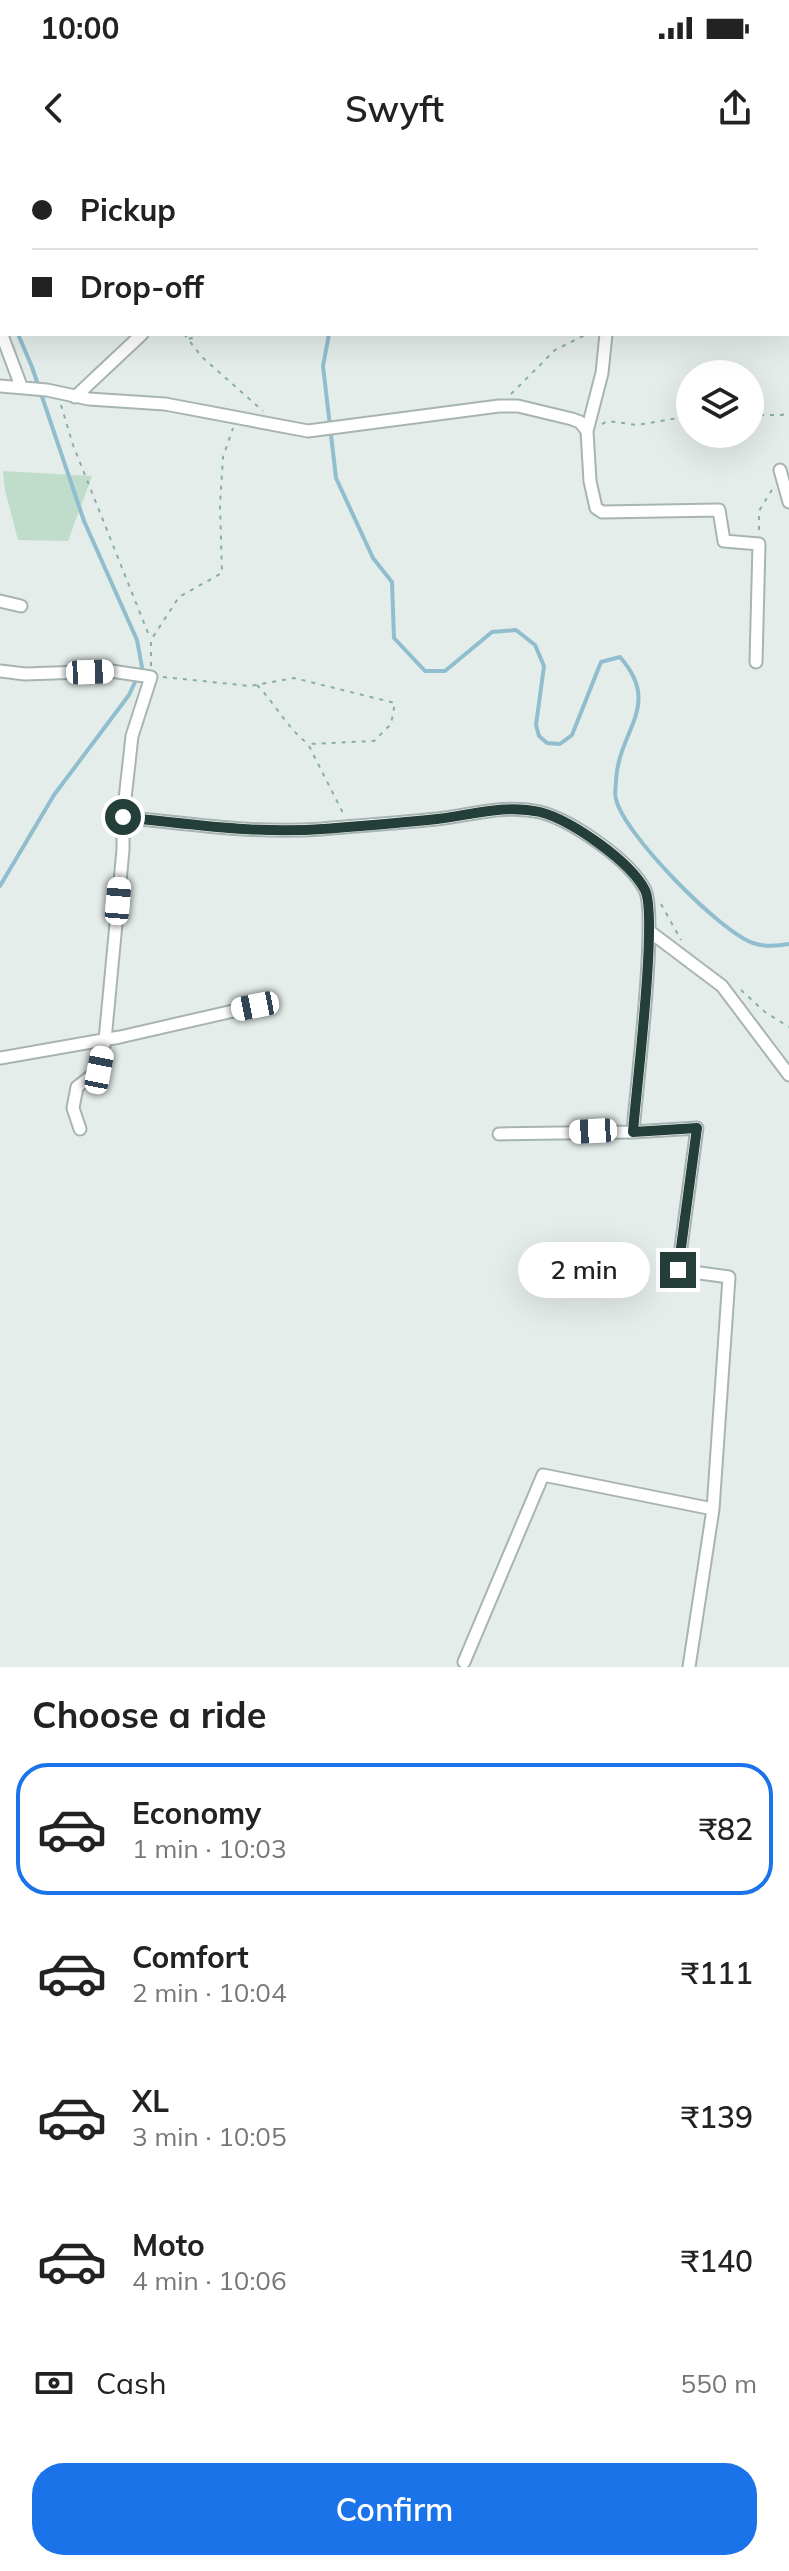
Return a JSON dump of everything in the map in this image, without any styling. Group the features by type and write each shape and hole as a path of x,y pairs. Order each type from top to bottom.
{"street":[{"path":"2,336 24,387"},
{"path":"75,397 140,336"},
{"path":"606,336 602,373 587,431 590,481 596,508 602,512 719,510 724,541 759,544 756,662"},
{"path":"11,359 8,372 0,383 75,397 165,404 281,426 316,429 518,406 572,419 580,422 587,431"},
{"path":"780,470 789,502"},
{"path":"0,601 21,606"},
{"path":"0,671 25,674 111,671 148,677 132,736 105,1040 99,1070 77,1087 73,1108 80,1129"},
{"path":"123,817 252,830 322,829 439,819 475,811 518,808 542,812 562,820 624,861 646,892 649,931 633,1132"},
{"path":"649,931 722,986 789,1075"},
{"path":"0,1058 105,1040 255,1006"},
{"path":"499,1134 697,1128 678,1270 729,1277 713,1509 689,1667"},
{"path":"464,1662 543,1475 713,1509"}],"path":[{"path":"186,336 202,357 281,426"},
{"path":"188,339 196,336"},
{"path":"499,406 555,350 583,336"},
{"path":"52,392 151,640 148,677 257,685 294,678 395,703 391,724 374,741 308,744"},
{"path":"764,415 789,412"},
{"path":"151,640 179,597 222,573 220,505 223,457 236,418"},
{"path":"587,431 608,421 637,425 676,418"},
{"path":"759,544 759,511 773,490 780,470"},
{"path":"257,685 297,736 308,744 349,825"},
{"path":"656,895 682,943"},
{"path":"737,987 765,1012 789,1027"}],"green space":[{"path":"3,471 92,476 68,541 18,540"}],"waterway":[{"path":"0,886 54,795 129,695 142,667 137,640 84,521 19,336"},
{"path":"329,336 323,366 336,478 373,558 392,582 394,638 425,671 445,671 492,632 516,630 535,645 544,666 536,725 539,736 547,743 560,744 572,735 601,662 620,657 638,690 635,718 616,781 615,795 623,814 653,856 718,920 753,943 771,946 789,944"}],"route":[{"path":"123,817 252,830 322,829 439,819 475,811 518,808 542,812 562,820 624,861 646,892 649,931 633,1132 697,1128 678,1270"}]}
